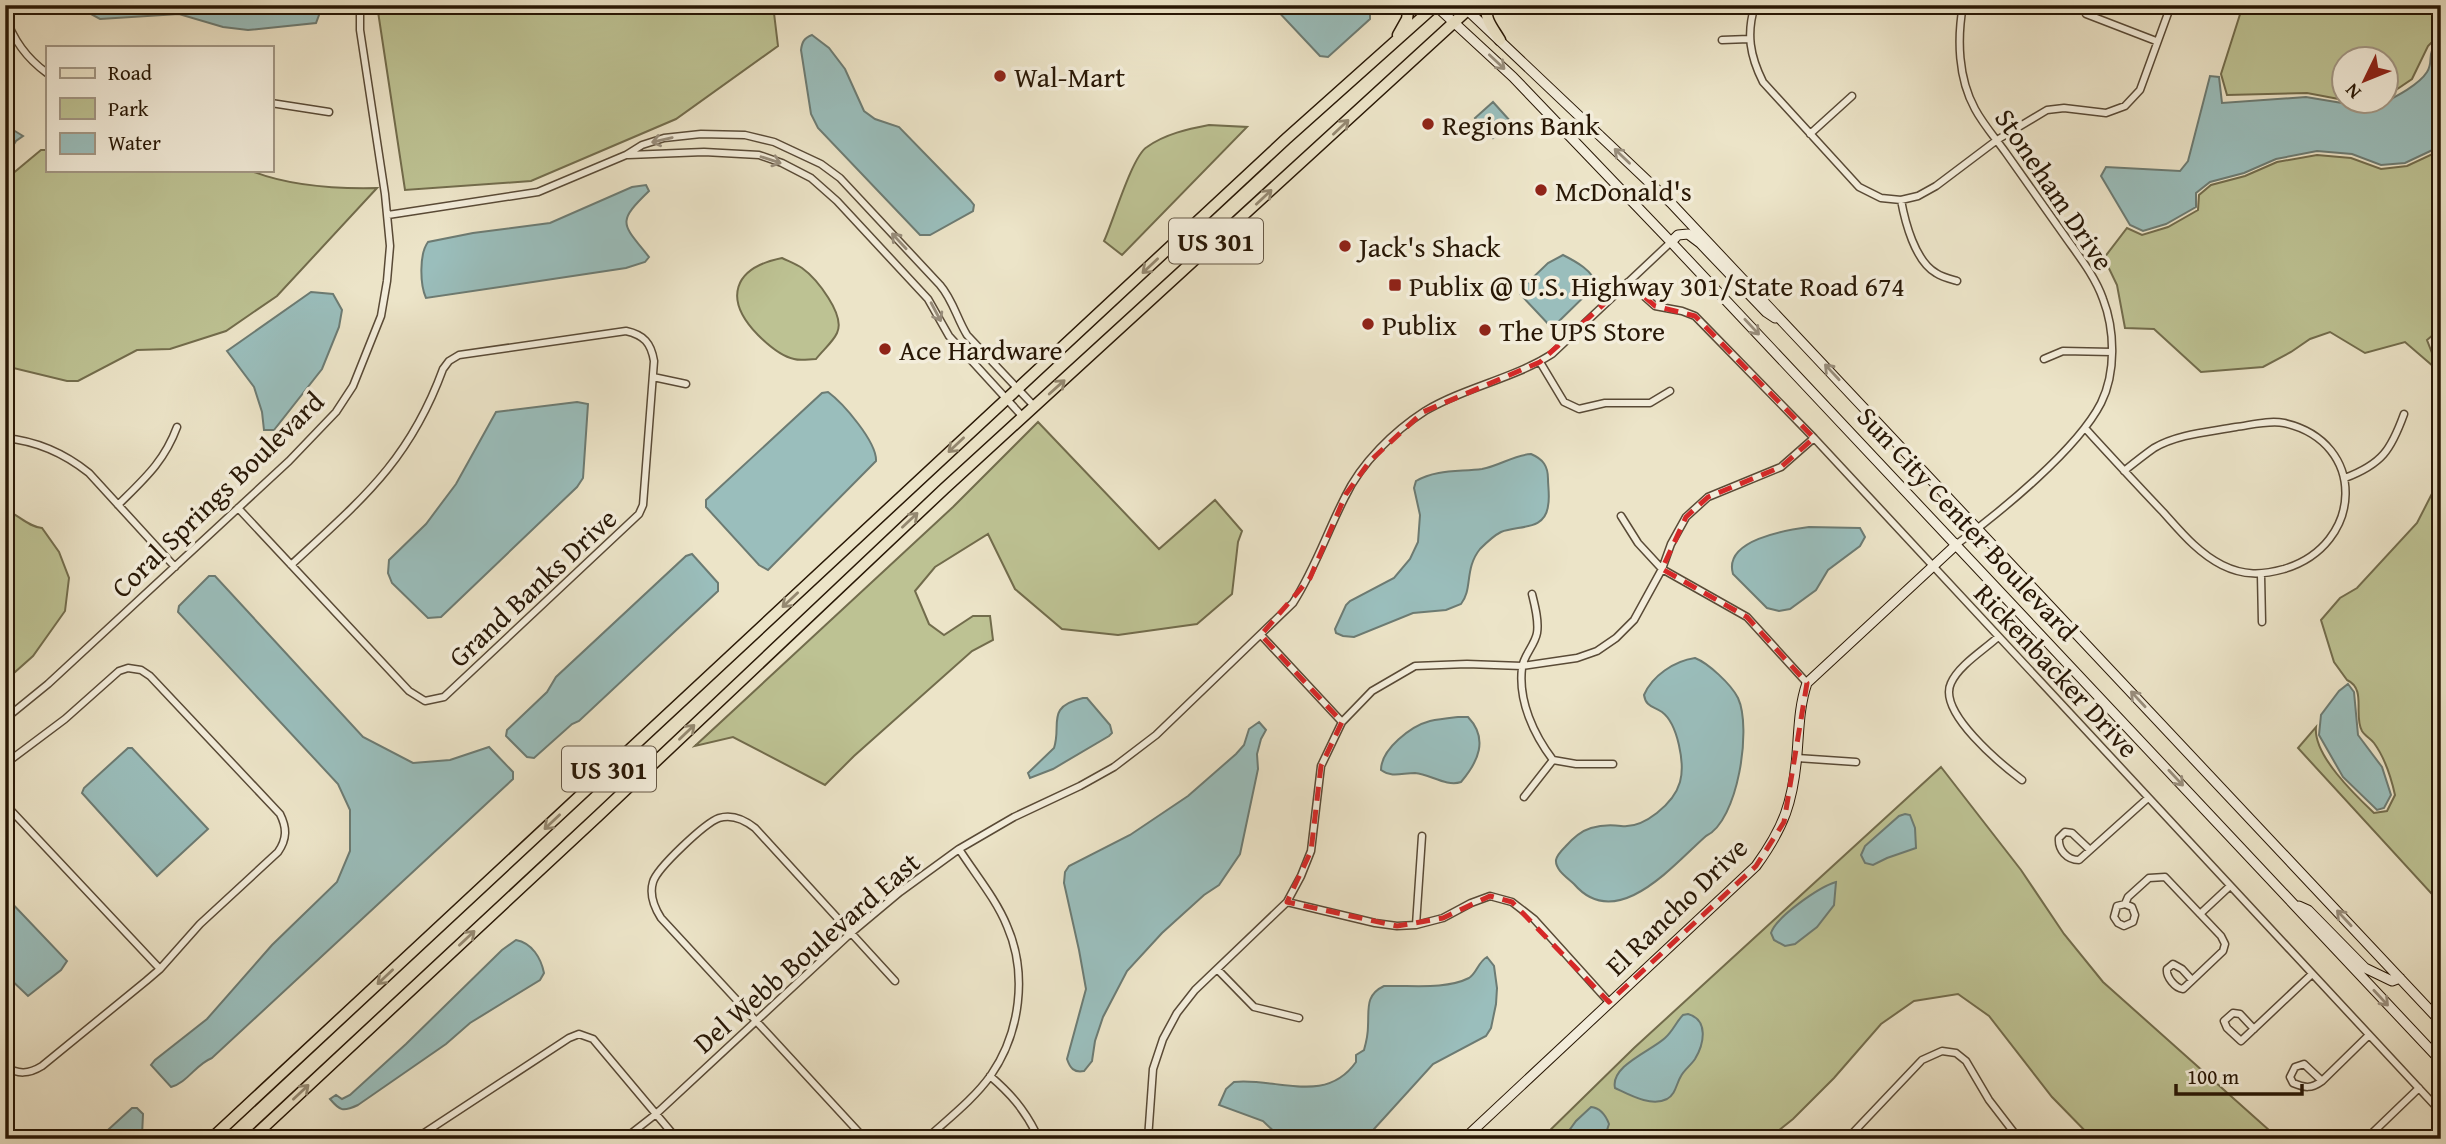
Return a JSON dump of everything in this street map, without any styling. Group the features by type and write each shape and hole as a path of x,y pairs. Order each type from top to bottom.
{"main road":[{"path":"1394,42 1407,19 1409,5"},
{"name":"US 301","path":"211,1139 1017,388 1436,5"},
{"name":"Sun City Center Boulevard","path":"1436,5 1513,77 1671,242 2441,1061"},
{"path":"1487,5 1488,22 1500,40"},
{"name":"US 301","path":"251,1139 600,815 877,552 1468,7"},
{"name":"Sun City Center Boulevard","path":"1468,7 1671,203 2441,1022"},
{"path":"1671,242 1678,235 1688,234 1694,238 1766,312 1790,328"},
{"path":"1807,683 1957,544"},
{"name":"El Rancho Drive","path":"1464,1139 1756,866 1784,822 1792,796 1801,699 1807,683"},
{"path":"2291,902 2308,911 2365,968 2392,981 2400,978"}],"street":[{"name":"Coral Springs Boulevard","path":"5,719 48,684 315,436 336,412 353,386 381,316 390,246 388,215 360,30 359,5"},
{"path":"1755,5 1749,39 1754,62 1763,82 1859,187 1881,198 1901,200 1918,196 1936,186 1997,140 2047,110 2064,108 2106,113 2125,106 2140,90 2171,5"},
{"name":"Stoneham Drive","path":"1957,544 2048,467 2085,428 2101,402 2109,380 2112,352 2110,326 2103,299 2095,283 2079,255 1975,109 1962,71 1959,28 1964,5"},
{"path":"2086,14 2156,41"},
{"path":"5,15 13,36 24,52 46,72"},
{"path":"1722,40 1749,39"},
{"path":"1810,134 1852,96"},
{"path":"273,103 329,111"},
{"path":"388,215 538,192 626,155 642,145 664,138 717,133 745,135 774,142 821,164 840,178 940,285 948,295 967,335 1035,407"},
{"path":"626,155 704,152 759,155 811,178 837,201 928,299 949,336 1023,417"},
{"path":"1901,200 1915,248 1934,272 1957,281"},
{"name":"Del Webb Boulevard East","path":"624,1139 656,1114 851,933 900,892 959,849 1014,817 1080,786 1114,766 1156,735 1299,595 1310,578 1346,494 1392,436 1423,412 1455,394 1539,362 1552,354 1671,242"},
{"name":"Rickenbacker Drive","path":"1628,282 1655,306 1695,316 1814,438 2441,1112"},
{"name":"Grand Banks Drive","path":"238,508 408,691 425,701 443,697 639,514 643,505 654,361 652,349 638,333 626,331 459,355 443,369 419,425 381,480 292,565"},
{"path":"2044,359 2063,351 2112,352"},
{"path":"1539,362 1564,402 1579,409 1605,403 1650,403 1670,391"},
{"path":"653,377 686,384"},
{"path":"2345,478 2364,471 2394,443 2404,414"},
{"path":"2085,428 2124,471 2201,552 2224,566 2261,575 2302,563 2323,548 2338,527 2345,509 2345,478 2325,444 2307,431 2281,422 2183,436 2155,448 2124,471"},
{"path":"118,505 164,456 177,427"},
{"path":"5,438 39,444 74,461 175,567"},
{"path":"1148,1139 1153,1069 1163,1039 1177,1013 1195,990 1287,902 1311,851 1321,766 1342,722 1372,691 1415,666 1522,666 1577,658 1597,651 1616,638 1634,620 1686,517 1708,497 1781,467 1814,438"},
{"path":"1620,516 1662,569 1747,617 1807,683"},
{"path":"2261,575 2262,622"},
{"path":"1532,594 1537,633 1522,666 1522,685 1528,717 1537,739 1553,760 1576,764 1614,764"},
{"path":"1261,635 1342,722"},
{"path":"1998,637 1956,674 1949,686 1950,701 1969,732 1989,754 2022,780"},
{"path":"5,764 65,719 110,677 128,668 141,670 150,676 279,814 286,832 284,843 278,852 200,924 160,969 42,1066 26,1073 5,1066"},
{"path":"1797,758 1856,762"},
{"path":"1524,797 1553,760"},
{"path":"2090,850 2072,833 2065,832 2059,838 2059,847 2071,859 2079,860 2148,798"},
{"path":"5,804 160,969"},
{"path":"865,1139 661,918 653,902 652,887 657,874 696,835 719,818 734,818 748,823 895,981"},
{"path":"1416,925 1422,836"},
{"path":"926,1139 990,1076 1004,1052 1014,1026 1019,992 1017,961 1008,927 959,849"},
{"path":"2125,904 2128,897 2144,881 2159,876 2169,881 2221,936 2225,944 2223,951 2192,980"},
{"path":"2200,914 2230,886"},
{"path":"1287,902 1397,926 1416,925 1443,918 1490,896 1512,902 1534,919 1609,1002"},
{"path":"1217,969 1254,1007 1299,1018"},
{"path":"2254,1029 2240,1014 2233,1013 2224,1021 2227,1028 2241,1041 2254,1029 2312,975"},
{"path":"415,1139 579,1034 593,1039 677,1139"},
{"path":"2322,1081 2304,1064 2295,1067 2290,1077 2293,1083 2305,1088 2313,1087 2322,1081 2369,1035"},
{"path":"1847,1139 1922,1060 1942,1051 1956,1054 1966,1061 1989,1100 2019,1139"},
{"path":"990,1076 1012,1094 1037,1133"},
{"path":"2366,1139 2419,1088"}],"highlighted area":[{"path":"1628,282 1655,306 1695,316 1814,438 1781,467 1708,497 1686,517 1662,569 1747,617 1807,683 1784,822 1756,866 1609,1002 1512,902 1490,896 1443,918 1397,926 1287,902 1311,851 1321,766 1342,722 1261,635 1310,578 1346,494 1370,461 1423,412 1540,362"}],"green space":[{"path":"377,5 773,5 778,46 676,119 531,181 405,190"},
{"path":"2243,5 2441,5 2441,33 2428,46 2412,79 2400,87 2400,46 2330,46 2330,97 2307,93 2227,95 2221,74"},
{"path":"1209,125 1247,127 1122,255 1104,241 1129,176 1141,153 1154,142 1169,135"},
{"path":"41,150 46,150 46,172 255,172 280,180 312,185 377,188 277,296 226,331 170,349 137,350 78,381 67,381 5,366 5,180"},
{"path":"2441,150 2441,328 2427,340 2434,358 2441,364 2441,373 2405,342 2365,353 2330,332 2310,339 2263,367 2201,372 2154,329 2125,328 2117,285 2104,258 2127,228 2142,235 2168,227 2198,210 2199,195 2211,185 2245,176 2277,162 2317,155 2351,158 2381,169 2407,166"},
{"path":"782,258 802,268 815,280 834,307 839,325 837,333 816,359 797,360 779,353 758,335 740,309 738,287 744,277 765,263"},
{"path":"1038,422 1159,549 1215,500 1242,531 1238,542 1232,594 1197,624 1118,635 1062,629 1015,589 988,534 935,567 915,591 929,624 944,635 973,616 990,616 993,640 972,651 825,785 733,737 695,746 953,507"},
{"path":"2441,476 2441,904 2298,748 2316,727 2321,750 2337,774 2374,813 2387,811 2395,795 2389,775 2378,749 2362,731 2357,690 2334,662 2321,620 2340,598 2357,588 2417,523"},
{"path":"5,510 42,528 59,552 69,578 65,611 33,656 5,681"},
{"path":"1941,767 2021,870 2064,934 2103,982 2279,1139 2093,1139 2052,1097 1989,1016 1958,994 1914,1001 1881,1024 1834,1078 1793,1119 1768,1139 1541,1139 1634,1048"}],"water":[{"path":"79,5 320,5 316,23 248,30 223,27 179,14 100,19"},
{"path":"1272,5 1362,5 1370,14 1370,19 1328,57 1320,56"},
{"path":"812,35 829,48 845,69 864,111 875,119 899,127 970,200 974,205 973,211 930,235 920,235 818,128 811,114 801,50 804,41"},
{"path":"2441,38 2441,82 2434,109 2441,127 2441,146 2405,163 2381,165 2352,154 2317,151 2276,159 2244,173 2210,182 2196,193 2196,207 2166,224 2143,231 2130,225 2101,176 2106,167 2180,171 2188,161 2210,76 2219,77 2222,103 2306,97 2330,101 2330,116 2400,116 2400,93 2427,72 2436,44"},
{"path":"1493,102 1511,122 1493,138 1475,118"},
{"path":"5,125 23,136 16,141 5,159"},
{"path":"646,185 649,191 631,210 626,223 628,230 649,257 645,262 626,268 426,298 421,270 428,242 550,223 632,187"},
{"path":"1563,255 1588,271 1596,285 1552,328 1520,294 1521,289 1548,263"},
{"path":"311,292 333,294 342,310 339,327 322,369 274,430 264,430 262,412 254,387 227,351"},
{"path":"828,392 865,434 876,461 768,570 759,565 706,507 706,500 822,393"},
{"path":"577,402 588,404 583,478 577,487 441,617 428,618 392,583 388,573 389,560 426,524 456,484 496,412"},
{"path":"1531,454 1542,461 1547,470 1549,499 1546,514 1542,520 1530,526 1501,532 1480,549 1472,564 1467,592 1461,604 1446,610 1413,613 1354,637 1336,633 1335,629 1350,601 1394,578 1410,559 1418,542 1420,515 1414,488 1416,481 1440,473 1488,468"},
{"path":"1809,527 1860,528 1865,537 1860,546 1828,570 1816,590 1790,609 1779,611 1767,608 1733,574 1732,562 1737,553 1759,539"},
{"path":"692,554 718,583 718,591 579,721 572,724 534,758 527,757 506,736 507,730 547,692 556,677 686,556"},
{"path":"209,576 215,576 363,737 413,763 450,760 489,747 513,772 513,779 212,1058 201,1064 182,1082 171,1087 151,1065 207,1019 272,945 337,882 350,851 350,810 338,784 178,612 179,606"},
{"path":"1695,658 1712,669 1738,698 1743,730 1734,794 1717,827 1662,877 1626,898 1608,902 1591,897 1560,870 1556,864 1557,858 1571,841 1591,828 1630,826 1648,819 1665,806 1677,790 1681,774 1681,755 1676,735 1668,718 1648,704 1644,695 1652,682 1665,670 1679,662"},
{"path":"2348,684 2354,692 2358,735 2382,767 2391,795 2384,808 2377,810 2343,777 2319,735 2321,715 2339,691"},
{"path":"1087,698 1110,725 1112,733 1053,769 1030,778 1028,773 1054,748 1059,711 1071,702"},
{"path":"1468,717 1478,734 1479,742 1476,758 1461,782 1450,783 1421,774 1393,774 1381,770 1386,754 1406,733 1430,721"},
{"path":"1259,722 1266,730 1257,754 1258,769 1240,854 1219,885 1162,933 1127,971 1103,1017 1092,1061 1084,1071 1075,1070 1067,1059 1086,989 1064,883 1065,872 1069,866 1130,835 1188,796 1236,754 1244,745 1249,729"},
{"path":"128,748 132,748 208,829 157,876 82,793 84,788"},
{"path":"1910,815 1915,828 1916,848 1873,865 1865,863 1861,855 1865,846 1899,816"},
{"path":"1836,882 1834,905 1817,927 1795,944 1785,946 1774,940 1771,933 1789,911 1809,896"},
{"path":"5,896 67,961 61,970 28,996 5,974"},
{"path":"516,940 527,944 541,962 544,973 540,980 470,1023 446,1044 358,1105 342,1109 333,1103 330,1099 336,1095 342,1099 350,1095 502,950"},
{"path":"1487,957 1494,966 1497,988 1491,1028 1486,1036 1433,1064 1365,1139 1282,1139 1263,1121 1219,1105 1226,1089 1234,1082 1299,1087 1330,1083 1344,1075 1356,1062 1356,1055 1364,1050 1369,1003 1378,990 1384,986 1439,986 1460,982 1472,976"},
{"path":"1683,1015 1695,1017 1702,1027 1701,1046 1670,1097 1661,1101 1647,1101 1615,1088 1615,1080 1625,1066 1659,1043"},
{"path":"1591,1107 1603,1113 1609,1124 1604,1139 1563,1139 1576,1121"},
{"path":"132,1108 137,1108 143,1114 142,1136 139,1139 98,1139"}],"place":[{"name":"Wal-Mart","path":"1000,76"},
{"name":"Regions Bank","path":"1428,124"},
{"name":"McDonald's","path":"1541,190"},
{"name":"Jack's Shack","path":"1345,246"},
{"name":"Publix @ U.S. Highway 301/State Road 674","path":"1395,285"},
{"name":"Publix","path":"1368,324"},
{"name":"The UPS Store","path":"1485,330"},
{"name":"Ace Hardware","path":"885,349"}]}
